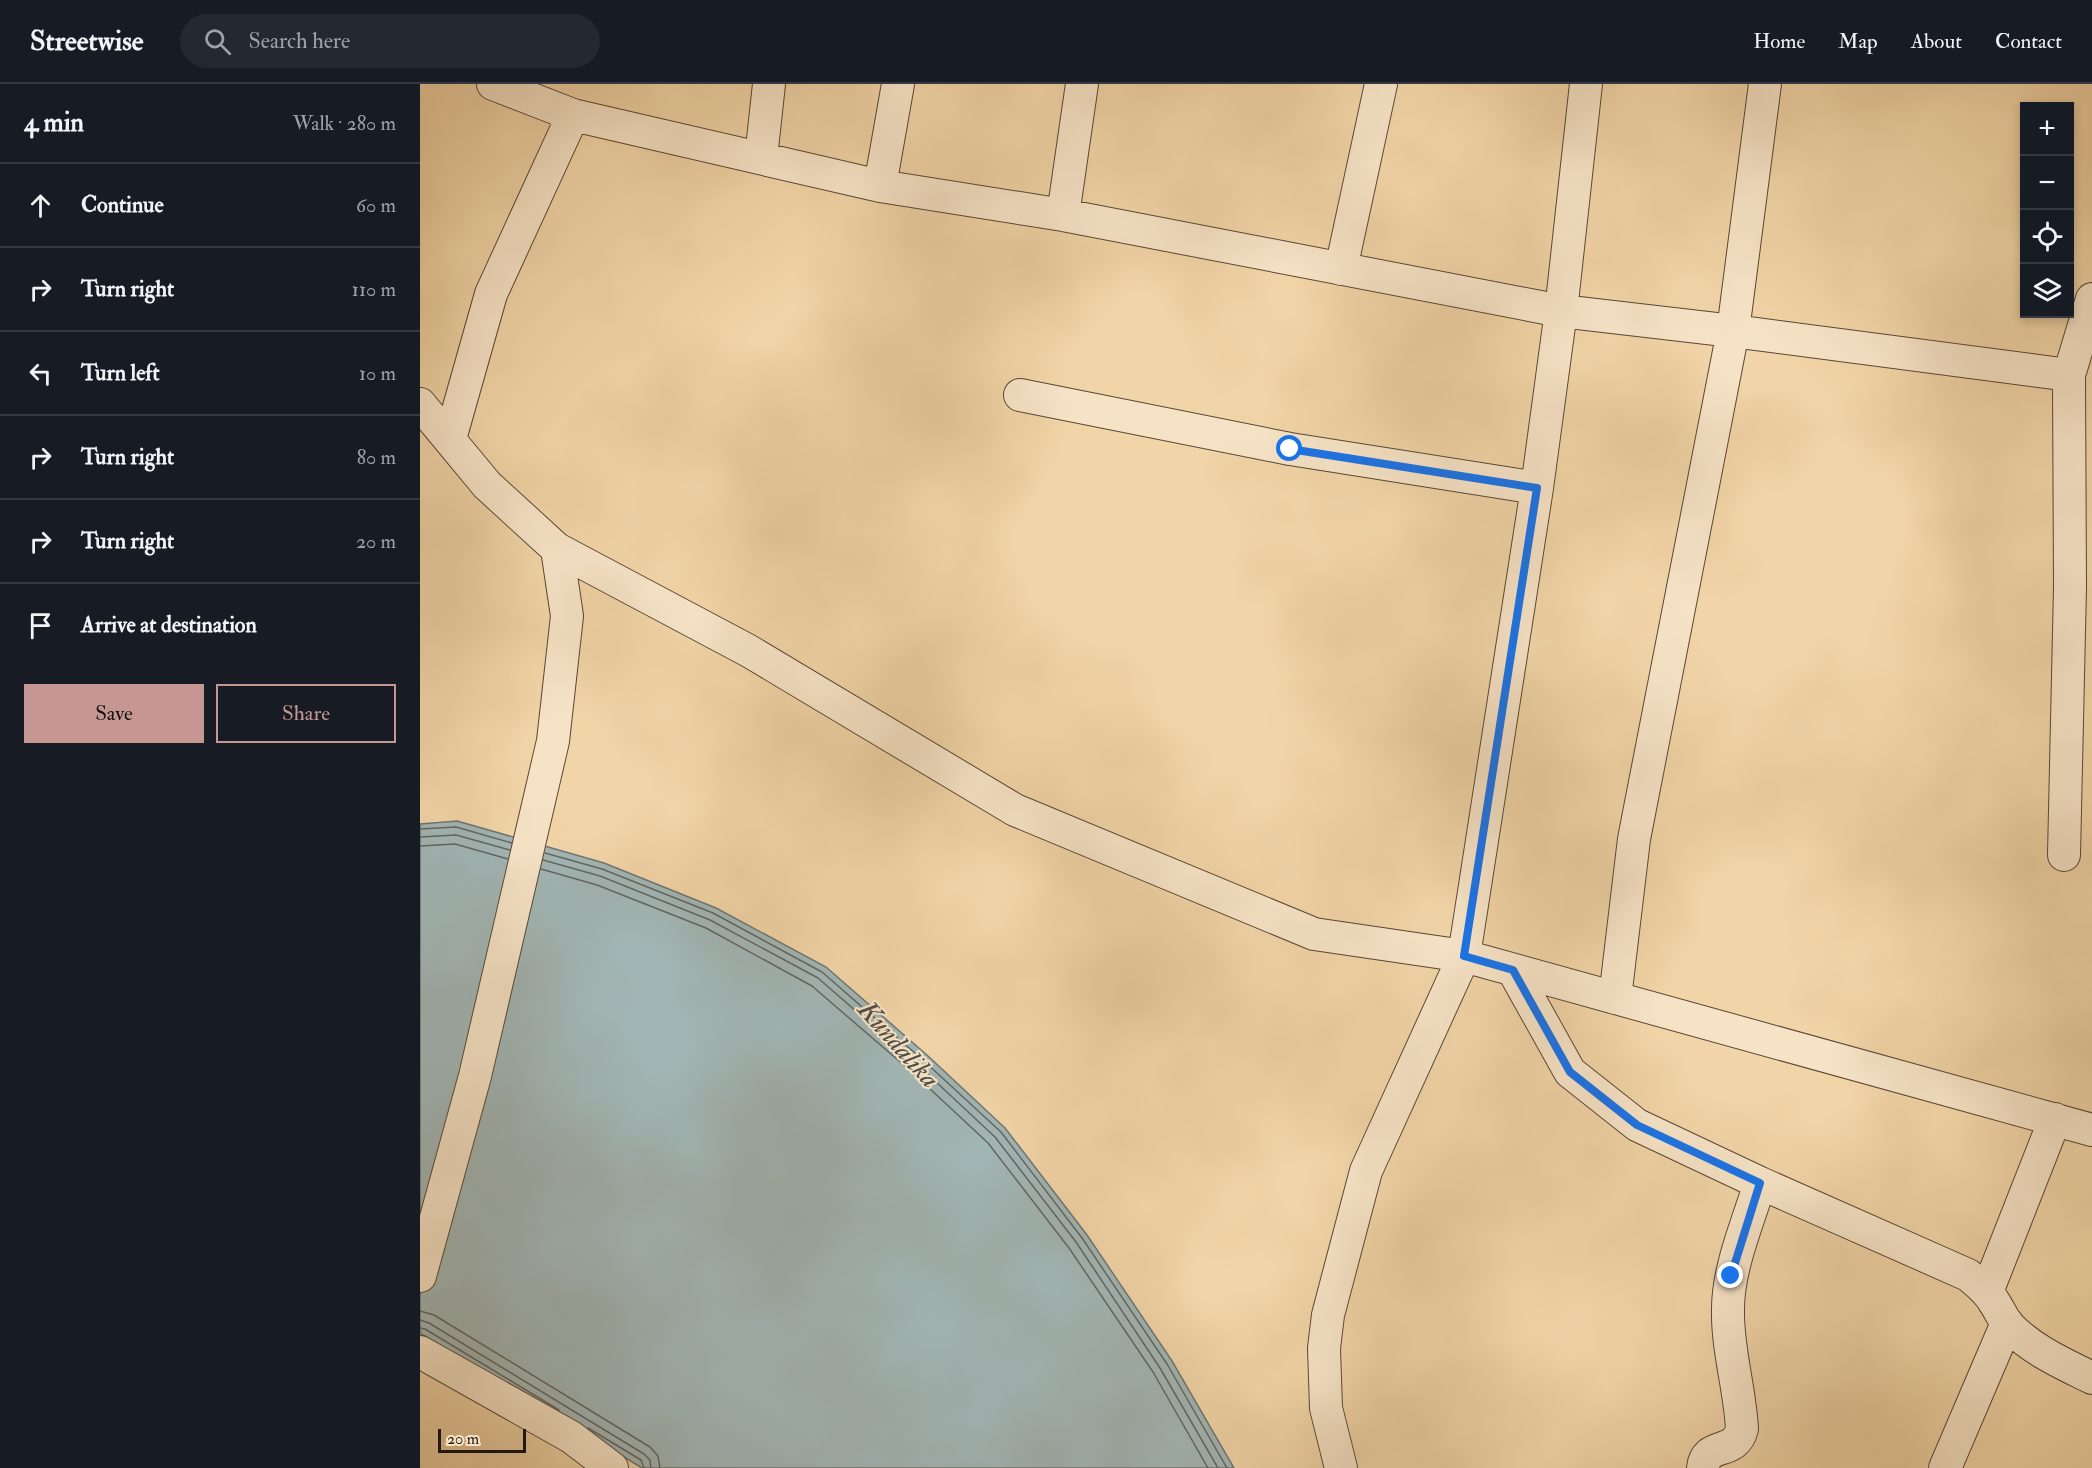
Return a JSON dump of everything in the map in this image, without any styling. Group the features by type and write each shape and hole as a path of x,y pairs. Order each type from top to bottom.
{"street":[{"path":"493,84 761,158 880,186 1063,215 1561,311 2069,375"},
{"path":"761,158 769,84"},
{"path":"880,186 898,84"},
{"path":"1063,215 1082,84"},
{"path":"1341,270 1380,84"},
{"path":"1341,1468 1326,1408 1324,1348 1328,1316 1366,1171 1464,956 1537,488 1561,311 1586,84"},
{"path":"1615,998 1634,839 1733,331 1766,84"},
{"path":"450,439 490,294 559,102"},
{"path":"2064,855 2070,587 2069,375 2092,299"},
{"path":"1020,394 1290,449 1537,488"},
{"path":"420,404 487,485 557,549 748,651 1015,810 1314,934 1464,956 2092,1130"},
{"path":"420,1276 475,1076 553,741 567,616 557,549"},
{"path":"1513,970 1570,1072 1637,1125 1760,1183 1968,1275 1987,1292 2007,1323 2025,1341 2042,1353 2092,1378"},
{"path":"1987,1292 2055,1119"},
{"path":"1703,1468 1705,1458 1736,1442 1742,1429 1728,1325 1728,1293 1731,1276 1760,1183"},
{"path":"1945,1468 2007,1323"},
{"path":"420,1352 571,1437 612,1468"}],"water":[{"name":"Kundalika","path":"457,821 604,863 716,908 826,967 928,1056 1005,1128 1087,1235 1172,1361 1234,1468 642,1468 420,1333 420,824"}],"route":[{"path":"1290,449 1537,488 1464,956 1513,970 1570,1072 1637,1125 1760,1183 1731,1276"}]}
